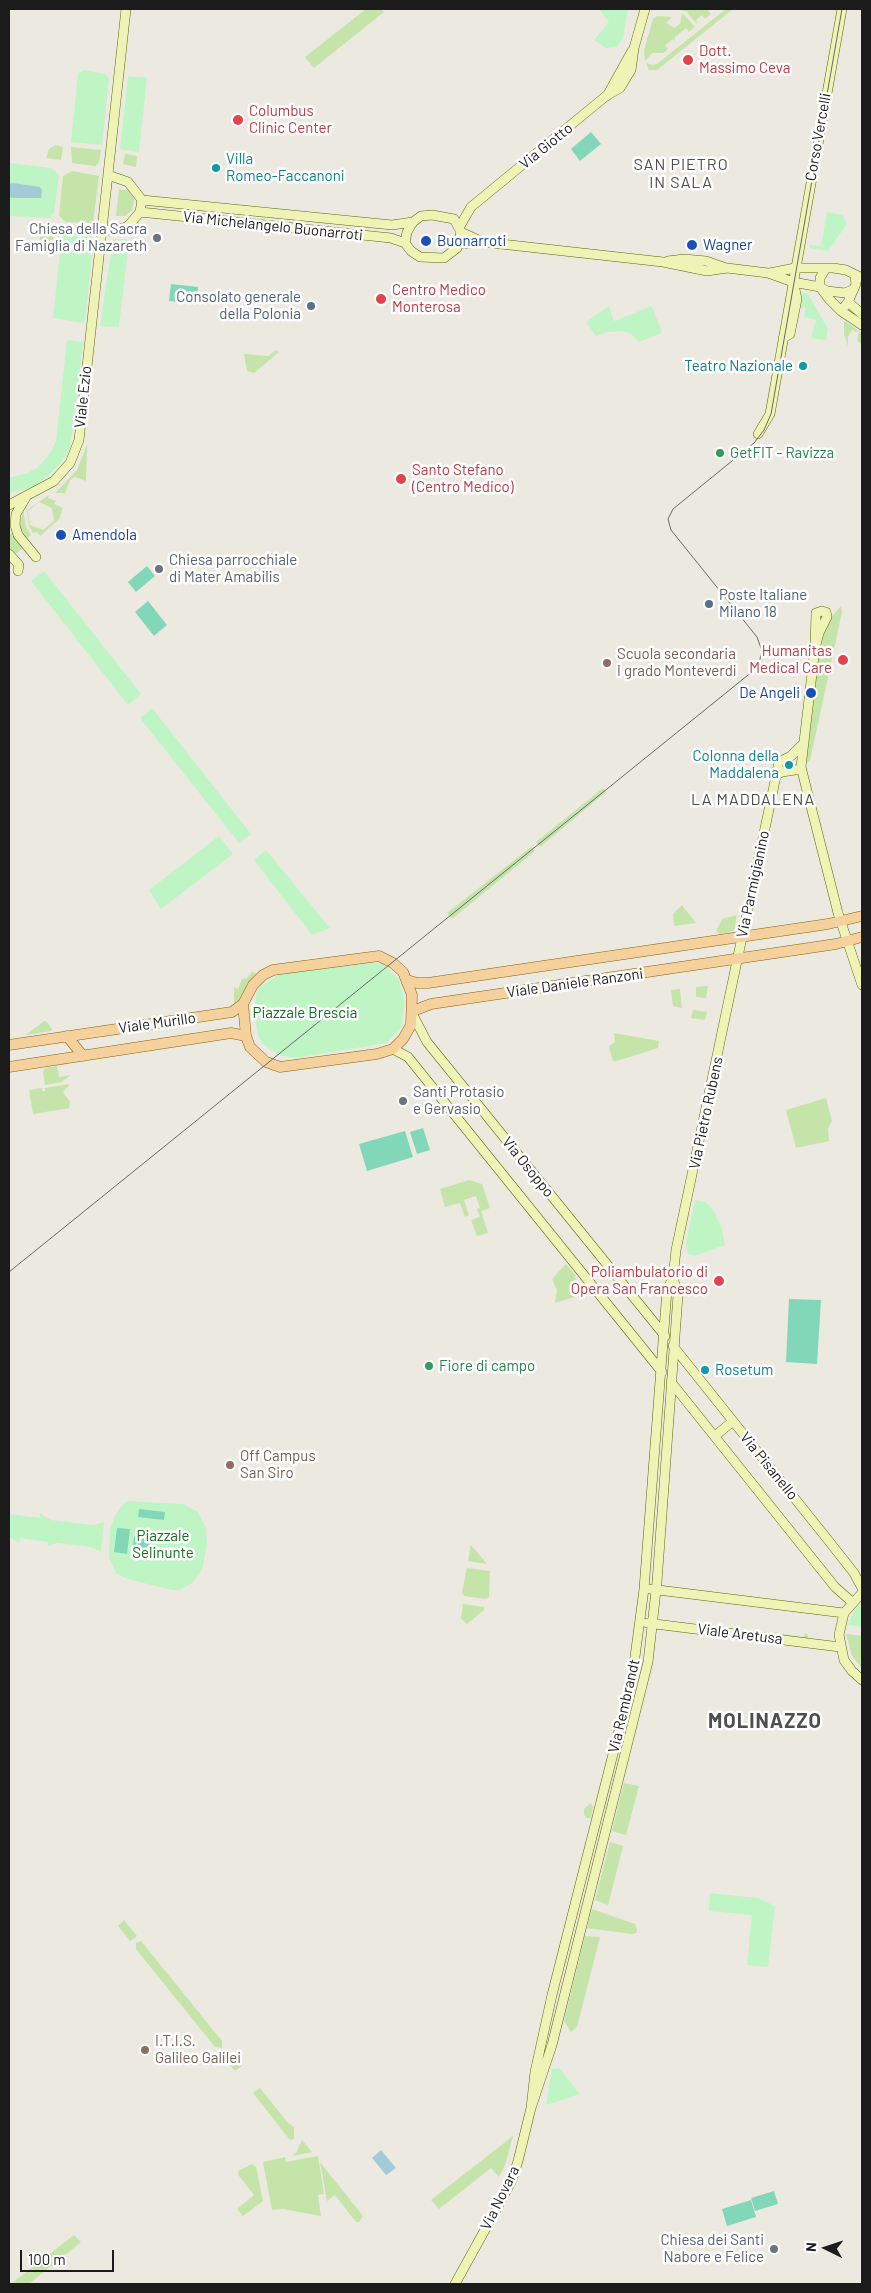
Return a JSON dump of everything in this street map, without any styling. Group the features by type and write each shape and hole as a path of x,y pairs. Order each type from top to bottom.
{"main road":[{"name":"Viale Daniele Ranzoni","path":"408,980 417,983 428,983 841,922 862,916"},
{"name":"Viale Daniele Ranzoni","path":"413,1013 431,1004 848,942 862,937"},
{"path":"379,956 397,966 408,980 413,1013 407,1034 393,1049 376,1054 280,1067 266,1062 250,1047 246,1033 243,1004 257,980 272,970 379,956"},
{"name":"Viale Murillo","path":"9,1045 232,1012 243,1004"},
{"name":"Viale Murillo","path":"9,1066 231,1033 246,1033"},
{"path":"68,1036 83,1056"}],"street":[{"name":"Viale Ezio","path":"26,497 54,481 64,472 72,459 79,440 126,9"},
{"name":"Corso Vercelli","path":"758,434 770,414 842,9"},
{"name":"Corso Vercelli","path":"833,52 841,46 848,9"},
{"path":"634,48 644,10"},
{"name":"Corso Vercelli","path":"830,70 827,65 832,37 838,32"},
{"name":"Via Giotto","path":"471,207 606,96 620,88 631,70 634,48"},
{"name":"Via Giotto","path":"606,96 634,48"},
{"path":"102,230 124,228 140,212 142,200 128,182 108,175"},
{"name":"Via Michelangelo Buonarroti","path":"142,200 396,226 413,222"},
{"path":"447,217 471,207"},
{"path":"471,207 461,229 460,244 451,254 435,259 416,255 405,243 407,232 413,222 427,215 447,217 454,220 461,229 483,242"},
{"name":"Via Michelangelo Buonarroti","path":"140,212 391,238 405,243"},
{"path":"460,244 483,242 663,262 684,259 706,260 728,268 768,273 793,282 820,287 827,291 844,293 856,288"},
{"path":"768,273 795,268 846,270 859,277 856,288 841,311"},
{"path":"826,268 820,278 820,287 828,299 841,311 862,325"},
{"path":"848,302 862,314"},
{"path":"16,514 10,501 26,497"},
{"path":"26,497 16,514 12,528 36,557"},
{"path":"9,554 18,565 18,571"},
{"path":"815,648 819,633 827,617 826,612 816,613 815,648 802,745 802,769 841,922 862,985"},
{"name":"Via Parmigianino","path":"740,948 779,762 791,756 802,745"},
{"path":"776,775 782,772 802,769"},
{"name":"Via Pietro Rubens","path":"674,1278 676,1250 740,948"},
{"name":"Via Osoppo","path":"413,1013 427,1042 664,1335"},
{"name":"Via Osoppo","path":"393,1049 408,1058 661,1370"},
{"name":"Via Rembrandt","path":"532,2108 534,2080 555,1986 632,1679 644,1588 667,1290 674,1278"},
{"name":"Via Rembrandt","path":"532,2108 548,2061 648,1662 656,1590 678,1294 674,1278"},
{"name":"Via Pisanello","path":"664,1335 844,1560 862,1588"},
{"name":"Via Pisanello","path":"661,1370 836,1587 852,1602"},
{"path":"715,1436 733,1421"},
{"path":"644,1588 844,1613"},
{"path":"862,1593 844,1613 839,1629 840,1647 848,1666 862,1680"},
{"name":"Viale Aretusa","path":"640,1622 840,1647"},
{"name":"Via Novara","path":"455,2284 514,2175 532,2108"},
{"name":"Via Novara","path":"462,2284 477,2246"}],"green space":[{"path":"366,9 381,9 384,12 314,68 305,57"},
{"path":"599,9 628,9 623,38 617,47 606,48 594,40 609,22"},
{"path":"674,9 707,9 711,14 705,19 702,15 696,20 698,25 686,11"},
{"path":"726,9 733,9 657,70 649,70 646,63 657,64"},
{"path":"682,13 695,27 689,32 686,28 674,38 676,43 673,39 665,45 668,49 663,53 652,53 645,61 644,50 653,19 657,16 672,17 666,23 674,28 680,24"},
{"path":"83,70 105,74 109,78 102,145 71,142 78,74"},
{"path":"128,76 147,78 139,152 120,149"},
{"path":"591,132 601,144 580,161 571,149"},
{"path":"56,145 63,147 61,160 46,158 49,149"},
{"path":"71,147 101,150 99,163 95,166 72,163"},
{"path":"125,154 137,156 136,167 123,164"},
{"path":"9,163 51,168 59,176 54,213 50,218 9,216"},
{"path":"72,171 99,176 93,223 65,222 59,215 63,176"},
{"path":"119,189 129,191 134,199 132,210 125,216 116,216"},
{"path":"827,212 843,215 847,224 828,251 809,248 810,245 821,246"},
{"path":"38,229 53,231 53,242 50,245 44,244 40,240"},
{"path":"67,231 89,234 92,237 90,253 92,255 85,321 83,323 53,318 60,252 63,235"},
{"path":"113,239 126,239 129,242 119,327 100,326"},
{"path":"171,284 198,287 197,304 169,301"},
{"path":"800,293 808,294 828,329 826,340 811,338 816,320 804,317 806,308 798,307"},
{"path":"609,306 614,321 652,306 662,333 639,342 631,334 624,331 608,332 596,336 586,322"},
{"path":"844,322 846,322 862,333 862,344 857,341 859,331 855,332 853,329 848,336 848,346 844,334"},
{"path":"67,340 83,342 69,450 60,464 47,477 33,487 9,493 9,478 37,468 49,455 56,441"},
{"path":"276,350 279,352 254,373 247,371 244,354 268,356"},
{"path":"87,445 86,481 75,477 70,480 65,493 55,493 77,470"},
{"path":"49,495 48,498 56,501 54,504 63,508 59,519 40,536 37,532 33,533 29,526 27,510","holes":["39,502 52,508 54,521 43,530 30,525 28,511"]},
{"path":"23,510 26,527 31,535 27,538 20,528"},
{"path":"13,532 23,548 14,555 9,547 9,535"},
{"path":"147,566 155,576 136,592 128,582"},
{"path":"44,571 141,694 128,705 31,581"},
{"path":"148,601 167,625 154,636 135,612"},
{"path":"841,606 842,612 810,761 806,763 819,647 828,621"},
{"path":"152,708 251,834 239,843 140,718"},
{"path":"603,788 606,792 540,847 536,842"},
{"path":"219,836 233,854 161,909 149,890"},
{"path":"531,847 535,851 452,919 447,913"},
{"path":"266,850 330,928 312,935 254,860"},
{"path":"682,905 696,923 674,926 673,914"},
{"path":"737,915 734,931 720,934 716,931 722,919"},
{"name":"Piazzale Brescia","path":"366,962 383,964 399,980 405,1003 401,1028 386,1043 295,1058 279,1055 264,1045 258,1036 254,1012 256,994 260,987 280,974"},
{"path":"252,972 256,973 247,985 240,1003 231,1009 230,1005 234,1005 234,987 238,989 242,979 247,978"},
{"path":"708,986 706,998 696,997 696,987"},
{"path":"680,989 682,1008 673,1006 671,990"},
{"path":"693,1010 707,1012 705,1020 691,1018"},
{"path":"44,1021 52,1029 51,1031 26,1035"},
{"path":"614,1033 659,1041 658,1048 613,1062 609,1046 615,1042"},
{"path":"57,1066 59,1077 71,1075 62,1082 45,1085 43,1072 45,1068"},
{"path":"70,1084 63,1092 70,1102 69,1108 33,1114 29,1090 42,1088 42,1091 45,1091 45,1088"},
{"path":"826,1098 832,1121 828,1128 829,1141 796,1148 786,1110"},
{"path":"423,1128 430,1150 417,1154 410,1132"},
{"path":"405,1131 413,1157 367,1171 359,1144"},
{"path":"469,1180 482,1184 490,1208 481,1211 488,1233 477,1236 471,1220 480,1217 477,1209 480,1208 476,1196 464,1200 469,1215 465,1217 460,1203 445,1207 440,1189"},
{"path":"695,1200 705,1202 712,1208 721,1226 725,1245 694,1256 688,1254 686,1243"},
{"path":"566,1264 575,1275 577,1288 574,1297 555,1303 557,1290 552,1279"},
{"path":"789,1299 821,1300 817,1364 786,1362"},
{"name":"Piazzale Selinunte","path":"128,1501 183,1504 198,1512 206,1528 207,1544 202,1570 191,1584 180,1590 172,1590 127,1579 116,1573 109,1557 110,1529 122,1505"},
{"path":"139,1509 165,1512 164,1520 138,1517"},
{"path":"40,1513 51,1520 93,1525 104,1522 101,1552 91,1547 57,1543 48,1546 48,1542 20,1538 19,1543 9,1537 9,1514 40,1518"},
{"path":"117,1528 130,1529 127,1554 114,1552"},
{"path":"139,1533 145,1534 149,1539 149,1546 143,1550 137,1550 133,1545 134,1537"},
{"path":"471,1545 487,1564 468,1561"},
{"path":"467,1568 490,1571 489,1597 486,1599 464,1596 462,1593"},
{"path":"862,1602 862,1627 848,1625 854,1611"},
{"path":"463,1604 484,1607 484,1610 467,1624 461,1618"},
{"path":"748,1630 804,1637 805,1633 808,1635 808,1639 748,1632"},
{"path":"846,1634 862,1636 862,1668 852,1656"},
{"path":"624,1783 639,1786 626,1835 612,1831"},
{"path":"591,1803 593,1807 591,1818 586,1818 584,1809"},
{"path":"610,1842 623,1846 608,1905 595,1900"},
{"path":"710,1893 758,1898 775,1906 768,1967 747,1965 752,1915 709,1911"},
{"path":"592,1909 635,1924 636,1933 587,1928"},
{"path":"124,1920 137,1936 130,1941 118,1926"},
{"path":"585,1936 600,1937 577,2027 571,2032 564,2021"},
{"path":"141,1941 222,2041 222,2048 215,2047 136,1949 136,1943"},
{"path":"228,2049 242,2066 235,2071 221,2054"},
{"path":"559,2068 580,2094 546,2105 552,2069"},
{"path":"260,2088 288,2123 294,2127 294,2139 290,2140 253,2093"},
{"path":"513,2136 505,2165 499,2177 491,2168 439,2209 431,2200"},
{"path":"302,2140 312,2152 292,2156 296,2153"},
{"path":"318,2156 324,2194 318,2195 321,2216 283,2209 272,2210 263,2162 285,2157 286,2162"},
{"path":"320,2162 363,2216 359,2222 356,2222 335,2195 327,2201"},
{"path":"252,2164 256,2167 263,2201 243,2216 237,2209 254,2195 239,2176 238,2171"},
{"path":"774,2191 778,2204 755,2211 751,2198"},
{"path":"751,2200 756,2217 727,2226 722,2209"},
{"path":"74,2235 81,2242 29,2284 11,2284"}],"water":[{"path":"9,184 40,187 42,190 41,198 12,198 9,196"},
{"path":"381,2150 396,2168 386,2175 372,2158"}],"tram line":[{"path":"9,1272 758,667 762,651 757,637 671,530 668,519 673,509 754,443 764,430 771,414 842,9"},
{"path":"777,665 782,670"}],"place":[{"name":"Dott. Massimo Ceva","path":"688,60"},
{"name":"Columbus Clinic Center","path":"238,120"},
{"name":"Villa Romeo-Faccanoni","path":"216,168"},
{"name":"Chiesa della Sacra Famiglia di Nazareth","path":"157,238"},
{"name":"Buonarroti","path":"426,241"},
{"name":"Wagner","path":"692,245"},
{"name":"Centro Medico Monterosa","path":"381,299"},
{"name":"Consolato generale della Polonia","path":"311,306"},
{"name":"Teatro Nazionale","path":"803,366"},
{"name":"GetFIT - Ravizza","path":"720,453"},
{"name":"Santo Stefano (Centro Medico)","path":"401,479"},
{"name":"Amendola","path":"61,535"},
{"name":"Chiesa parrocchiale di Mater Amabilis","path":"159,569"},
{"name":"Poste Italiane Milano 18","path":"709,604"},
{"name":"Humanitas Medical Care","path":"843,660"},
{"name":"Scuola secondaria I grado Monteverdi","path":"607,663"},
{"name":"De Angeli","path":"811,693"},
{"name":"Colonna della Maddalena","path":"789,765"},
{"name":"Santi Protasio e Gervasio","path":"403,1101"},
{"name":"Poliambulatorio di Opera San Francesco","path":"719,1281"},
{"name":"Fiore di campo","path":"429,1366"},
{"name":"Rosetum","path":"705,1370"},
{"name":"Off Campus San Siro","path":"230,1465"},
{"name":"I.T.I.S. Galileo Galilei","path":"145,2050"},
{"name":"Chiesa dei Santi Nabore e Felice","path":"774,2249"}],"district":[{"name":"SAN PIETRO IN SALA","path":"681,174"},
{"name":"LA MADDALENA","path":"753,800"},
{"name":"MOLINAZZO","path":"765,1721"}]}
